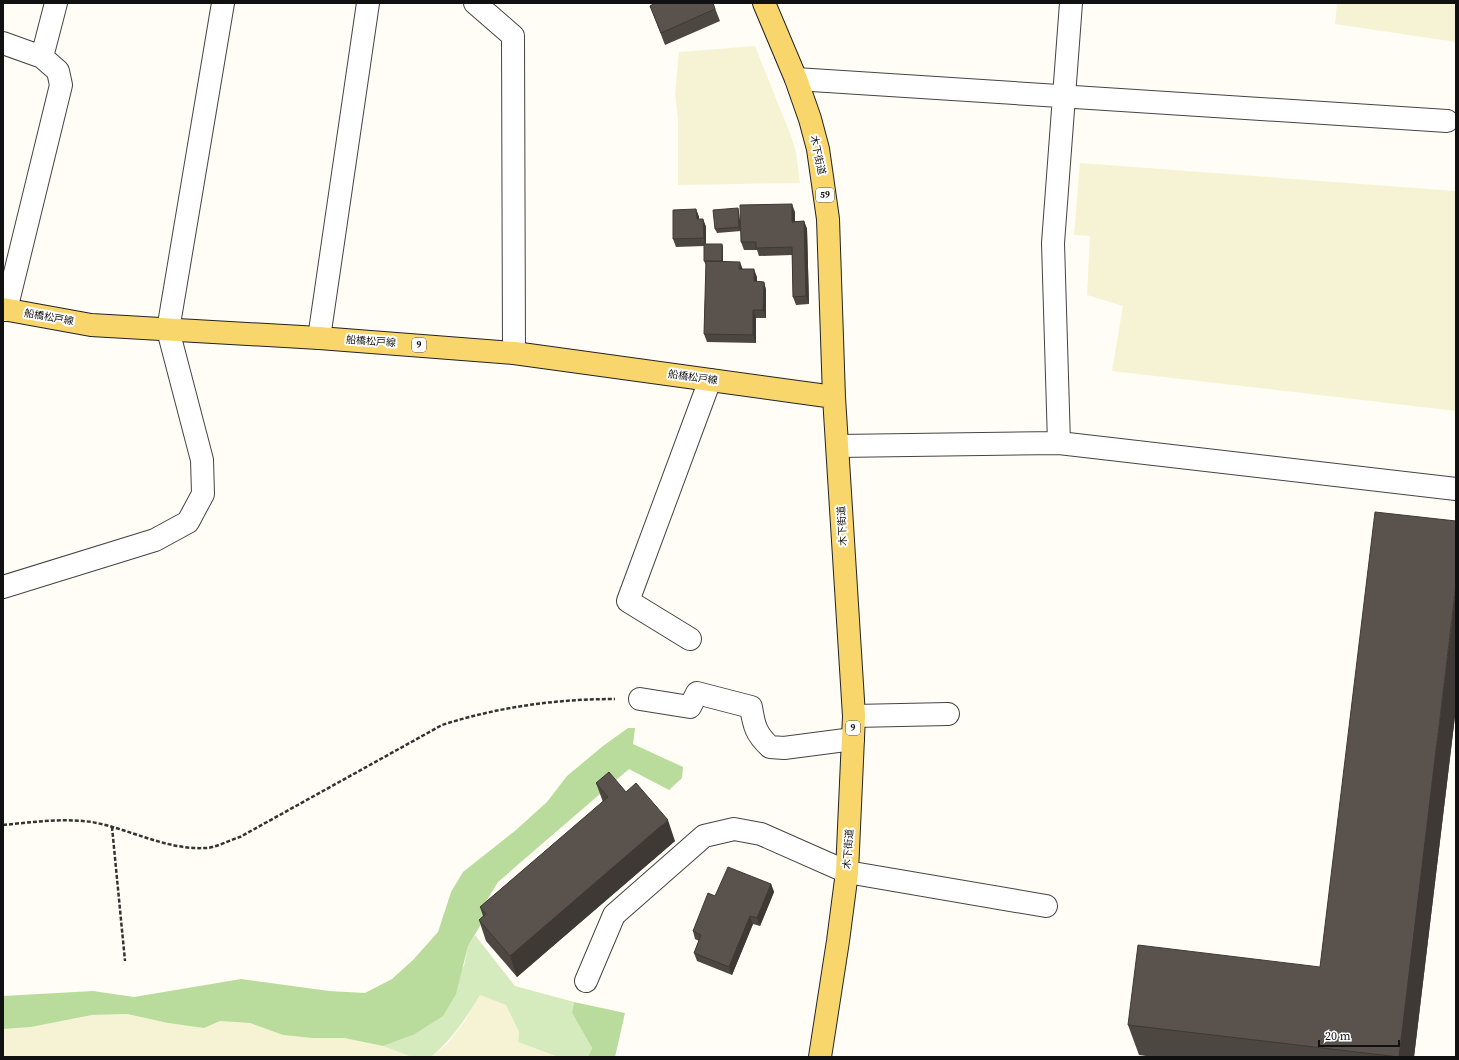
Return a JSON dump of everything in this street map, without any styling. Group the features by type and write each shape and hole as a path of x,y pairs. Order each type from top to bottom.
{"main road":[{"name":"木下街道","path":"764,3 796,79 818,149 824,182 828,219 834,397 854,716 847,872 820,1057"},
{"name":"船橋松戸線","path":"4,309 91,325 319,338 514,353 834,397"}],"street":[{"path":"42,57 56,3"},
{"path":"3,587 155,540 188,522 203,494 202,460 168,330 223,3"},
{"path":"319,338 368,3"},
{"path":"475,3 513,36 514,353"},
{"path":"1059,443 1053,243 1071,3"},
{"path":"3,43 42,57 58,70 61,85 4,309"},
{"path":"796,79 1447,121"},
{"path":"690,639 628,601 710,380"},
{"path":"838,446 1059,443 1456,489"},
{"path":"640,699 690,707 697,693 751,707 753,723 759,736 770,748 784,748 853,739"},
{"path":"854,716 948,714"},
{"path":"586,981 614,915 704,836 734,829 761,834 847,872 1046,906"}],"path":[{"path":"3,825 66,819 112,827 172,845 206,849 240,837 442,725 479,714 538,704 597,699 640,699"},
{"path":"112,827 125,961"}],"shaded area":[{"path":"1337,3 1456,3 1456,42 1335,24"},
{"path":"755,46 791,136 796,152 800,183 678,185 678,118 675,94 679,52"},
{"path":"1080,163 1456,191 1456,411 1112,371 1123,306 1087,295 1090,236 1074,235"},
{"path":"480,995 506,1005 519,1032 518,1042 558,1057 431,1057 448,1043 465,1021"},
{"path":"127,1014 168,1023 204,1027 220,1021 250,1023 283,1035 312,1038 344,1038 383,1046 412,1057 3,1057 3,1029 31,1027 92,1015"}],"green space":[{"path":"628,728 635,728 633,744 683,767 682,778 669,790 629,769 498,882 487,900 486,916 468,946 456,994 443,1016 413,1035 383,1046 344,1038 312,1038 283,1035 250,1023 220,1021 204,1028 168,1023 127,1014 92,1015 31,1027 3,1029 3,996 93,991 134,997 241,979 329,991 365,993 392,979 413,960 438,932 451,892 463,872 516,830 547,802 567,776 603,746"},
{"path":"475,935 515,986 574,1002 572,1013 592,1048 588,1057 558,1057 518,1042 519,1032 506,1005 480,995 458,1028 446,1043 431,1057 412,1057 383,1046 413,1035 464,966 468,946"},
{"path":"574,1002 625,1013 615,1057 588,1057 592,1048 572,1013"}],"building":[{"path":"655,3 713,3 715,9 661,33 650,6"},
{"path":"792,204 792,222 804,221 806,296 793,297 792,247 756,248 756,242 741,242 740,205"},
{"path":"738,208 739,227 715,229 713,210"},
{"path":"696,209 697,219 703,219 704,238 673,239 673,210"},
{"path":"704,244 722,244 722,261 704,261"},
{"path":"706,261 740,262 739,269 754,269 754,281 764,282 763,310 753,310 753,335 704,334"},
{"path":"1375,512 1456,521 1456,585 1399,1057 1128,1025 1138,945 1320,967"},
{"path":"609,772 626,792 636,783 668,820 510,956 479,920 486,914 480,907 608,797 596,783"},
{"path":"728,867 771,884 757,918 750,916 729,967 694,953 701,935 693,931 708,893 715,896"}]}
